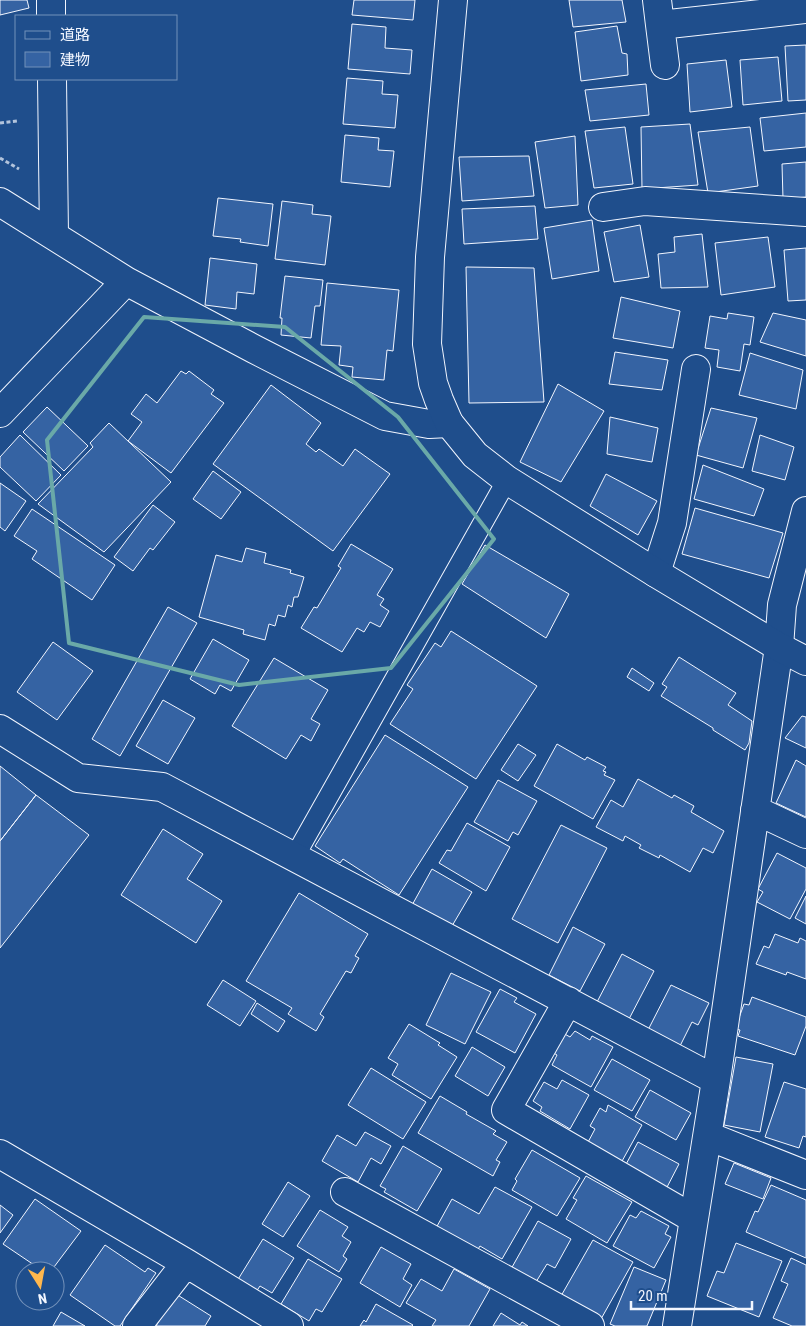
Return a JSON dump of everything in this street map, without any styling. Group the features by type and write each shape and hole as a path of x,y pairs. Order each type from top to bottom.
{"street":[{"path":"51,0 51,15"},
{"path":"454,0 430,257 427,344 433,383 438,400 449,423 475,455 507,480 778,647 806,661"},
{"path":"665,65 659,13 806,9"},
{"path":"52,80 54,235"},
{"path":"603,207 645,201 806,212"},
{"path":"0,202 126,281 385,416 429,424 449,423"},
{"path":"0,413 126,281"},
{"path":"656,573 672,523 696,369"},
{"path":"677,1326 708,1136 778,647 782,605 806,511"},
{"path":"0,729 78,778 162,787 716,1080"},
{"path":"755,810 806,834"},
{"path":"568,1001 506,1110 694,1219"},
{"path":"708,1136 806,1175"},
{"path":"0,1154 289,1326"},
{"path":"345,1192 590,1326"},
{"path":"137,1326 186,1263"}],"lane":[{"path":"295,856 507,480"}],"highlighted area":[{"path":"144,317 285,327 398,417 494,539 391,668 239,685 69,643 47,440"}],"building":[{"path":"0,0 27,0 29,8 0,15"},
{"path":"354,0 415,0 413,20 352,15"},
{"path":"569,0 622,0 626,22 573,27"},
{"path":"352,24 386,27 385,48 412,50 410,74 348,69"},
{"path":"617,26 622,53 627,54 628,75 581,81 575,32"},
{"path":"806,45 806,100 788,101 785,46"},
{"path":"778,57 782,101 743,105 740,60"},
{"path":"726,60 732,107 690,112 687,64"},
{"path":"347,78 383,81 382,94 398,95 395,128 343,124"},
{"path":"646,84 649,115 590,121 585,90"},
{"path":"806,113 806,147 764,151 760,118"},
{"path":"690,124 698,185 642,189 641,127"},
{"path":"625,127 633,184 594,188 585,131"},
{"path":"750,127 758,186 708,193 698,132"},
{"path":"345,135 379,138 378,150 394,151 390,187 341,182"},
{"path":"575,136 578,205 545,208 535,142"},
{"path":"529,156 534,196 462,201 459,157"},
{"path":"806,162 806,197 783,199 782,164"},
{"path":"218,198 273,204 268,246 240,242 241,239 213,236"},
{"path":"282,201 313,205 312,214 331,216 325,265 275,259"},
{"path":"535,206 538,239 464,244 462,209"},
{"path":"592,220 599,271 552,279 544,228"},
{"path":"640,225 649,277 614,282 604,232"},
{"path":"702,234 708,287 661,288 658,254 675,252 674,237"},
{"path":"768,237 775,287 721,295 715,243"},
{"path":"806,248 806,300 788,301 784,250"},
{"path":"210,258 257,264 254,294 237,292 236,309 205,305"},
{"path":"466,267 534,268 544,402 469,403"},
{"path":"285,276 323,280 320,306 315,306 311,338 281,335 282,318 280,318"},
{"path":"327,283 399,290 393,351 387,350 384,380 352,377 353,367 339,365 341,346 321,345"},
{"path":"621,297 680,311 673,348 613,338"},
{"path":"728,313 754,317 750,345 744,344 740,371 717,367 719,350 705,348 710,316 727,319"},
{"path":"773,313 806,320 806,356 760,342"},
{"path":"615,352 668,360 662,390 609,384"},
{"path":"750,353 803,370 796,409 739,395"},
{"path":"181,371 186,374 189,371 214,390 211,394 224,403 171,473 128,441 142,422 131,414 146,394 157,403"},
{"path":"558,384 604,411 561,482 520,462"},
{"path":"271,385 321,423 306,444 316,452 319,449 343,466 355,449 390,474 333,551 213,464"},
{"path":"47,407 88,446 64,471 23,432"},
{"path":"711,408 757,418 743,468 696,455"},
{"path":"610,417 658,428 652,462 607,454"},
{"path":"109,423 171,482 104,552 38,504 93,447 90,443"},
{"path":"20,435 61,475 36,501 0,467 0,457"},
{"path":"760,435 794,447 785,480 752,471"},
{"path":"703,465 764,489 754,516 694,499"},
{"path":"213,471 241,492 221,519 193,499"},
{"path":"606,474 657,501 638,535 590,506"},
{"path":"0,483 26,501 5,531 0,527"},
{"path":"153,505 175,522 153,550 150,548 133,571 114,557"},
{"path":"695,508 783,533 769,578 682,554"},
{"path":"32,509 115,565 92,600 32,559 37,551 14,536"},
{"path":"351,544 393,569 377,595 384,599 380,605 389,611 380,627 370,622 364,632 357,628 342,652 301,628 314,607 317,608 341,568 338,566"},
{"path":"485,545 569,594 546,638 462,584"},
{"path":"246,548 266,553 264,563 291,570 290,573 304,577 298,597 294,597 292,607 288,605 285,617 278,615 275,626 269,624 265,640 243,634 244,630 199,617 216,555 242,562"},
{"path":"168,607 197,623 120,756 92,739"},
{"path":"451,631 537,686 476,779 390,724 413,689 407,685 435,643 441,647"},
{"path":"213,639 249,660 231,691 220,685 215,694 190,679"},
{"path":"53,642 93,671 57,720 17,692"},
{"path":"679,657 736,693 728,705 752,721 749,743 745,750 661,696 667,687 662,684"},
{"path":"274,658 328,690 311,719 320,724 311,741 301,735 286,759 232,726"},
{"path":"632,668 654,683 649,691 627,677"},
{"path":"163,700 195,718 168,764 136,746"},
{"path":"802,716 806,717 806,748 785,738"},
{"path":"385,735 468,787 399,895 343,859 340,863 315,846"},
{"path":"518,744 536,755 518,781 501,770"},
{"path":"557,744 585,760 587,757 606,767 603,771 606,772 604,775 615,780 593,819 534,786"},
{"path":"796,760 806,766 806,817 776,803"},
{"path":"0,766 36,795 0,841"},
{"path":"638,779 672,798 674,795 694,806 691,812 724,831 713,853 703,848 690,872 660,855 659,858 639,848 641,845 625,836 623,841 596,827 611,800 623,807"},
{"path":"498,780 537,801 518,835 513,832 508,841 474,822"},
{"path":"36,795 89,835 0,948 0,841"},
{"path":"467,823 510,847 486,891 439,863 447,850 451,851"},
{"path":"561,825 607,848 558,943 512,919"},
{"path":"163,829 203,854 187,879 222,901 196,943 121,895"},
{"path":"777,853 806,868 806,889 790,919 757,902 763,892 758,889"},
{"path":"432,869 472,892 452,926 411,907"},
{"path":"299,893 368,934 355,956 359,958 351,973 346,971 320,1014 324,1017 316,1031 288,1014 292,1008 246,981"},
{"path":"806,896 806,924 795,918"},
{"path":"573,927 605,944 580,991 549,975"},
{"path":"775,934 798,943 800,938 806,941 806,979 787,972 786,975 756,964 764,946 769,948"},
{"path":"622,954 654,971 629,1019 597,1002"},
{"path":"451,973 491,992 465,1044 426,1025"},
{"path":"223,980 256,1001 240,1026 207,1005"},
{"path":"671,985 709,1003 698,1025 692,1022 680,1046 648,1030"},
{"path":"500,989 517,998 514,1002 536,1014 515,1053 476,1032"},
{"path":"752,997 806,1017 806,1026 795,1055 738,1036 740,1030 735,1029 744,1004 749,1005"},
{"path":"257,1003 285,1021 278,1032 251,1014"},
{"path":"409,1024 440,1043 438,1045 457,1057 431,1099 392,1075 398,1064 388,1058"},
{"path":"575,1031 590,1040 592,1036 613,1047 591,1087 552,1065 557,1055 552,1052 563,1033 570,1037"},
{"path":"472,1047 505,1067 488,1096 455,1076"},
{"path":"736,1057 773,1064 760,1132 724,1125"},
{"path":"612,1059 650,1080 632,1111 594,1090"},
{"path":"371,1068 426,1102 403,1139 348,1105"},
{"path":"562,1080 589,1095 570,1129 540,1111 542,1107 533,1101 544,1082 557,1089"},
{"path":"784,1082 806,1089 806,1137 803,1136 799,1148 765,1137"},
{"path":"650,1090 691,1113 676,1140 635,1117"},
{"path":"440,1096 496,1131 493,1134 507,1142 496,1160 500,1162 493,1176 418,1133"},
{"path":"608,1105 642,1125 621,1163 587,1144 595,1129 590,1126 600,1108 606,1112"},
{"path":"365,1132 391,1146 381,1164 371,1158 358,1182 322,1161 337,1135 356,1146"},
{"path":"638,1142 679,1164 665,1191 624,1168"},
{"path":"403,1146 442,1169 417,1211 384,1192 386,1189 380,1186"},
{"path":"532,1150 580,1178 557,1216 512,1190 517,1181 515,1179"},
{"path":"734,1163 771,1178 763,1199 725,1184"},
{"path":"586,1176 632,1202 607,1243 566,1219 577,1200 573,1198"},
{"path":"288,1182 310,1196 283,1237 262,1224"},
{"path":"771,1185 806,1200 806,1258 746,1232 755,1211 758,1212"},
{"path":"495,1187 532,1207 502,1259 480,1246 477,1251 436,1228 452,1199 479,1214"},
{"path":"35,1199 81,1231 58,1261 28,1261 3,1244"},
{"path":"0,1205 13,1215 0,1233"},
{"path":"320,1210 348,1227 342,1236 351,1242 343,1256 347,1259 339,1272 297,1246"},
{"path":"641,1211 669,1226 665,1234 671,1237 654,1268 613,1246 630,1215 636,1218"},
{"path":"538,1221 571,1239 555,1268 547,1264 536,1282 511,1269"},
{"path":"263,1239 294,1258 272,1293 260,1286 256,1292 237,1281"},
{"path":"593,1240 633,1262 601,1319 561,1296"},
{"path":"736,1243 782,1261 759,1317 707,1296 717,1271 724,1273"},
{"path":"105,1245 145,1272 148,1268 156,1273 120,1326 115,1326 70,1295"},
{"path":"381,1247 411,1264 403,1279 412,1285 400,1307 360,1283"},
{"path":"791,1258 806,1265 806,1326 792,1326 773,1318 788,1284 781,1281"},
{"path":"308,1259 342,1279 322,1312 316,1309 309,1321 281,1304"},
{"path":"634,1267 666,1280 647,1326 615,1326 610,1324"},
{"path":"454,1269 490,1289 469,1326 432,1326 436,1320 406,1303 421,1279 442,1291"},
{"path":"176,1294 211,1316 205,1326 156,1326"},
{"path":"376,1304 413,1325 360,1326 364,1320 366,1322"},
{"path":"61,1312 85,1326 53,1326"},
{"path":"501,1313 520,1325 522,1322 528,1326 493,1326"}]}
